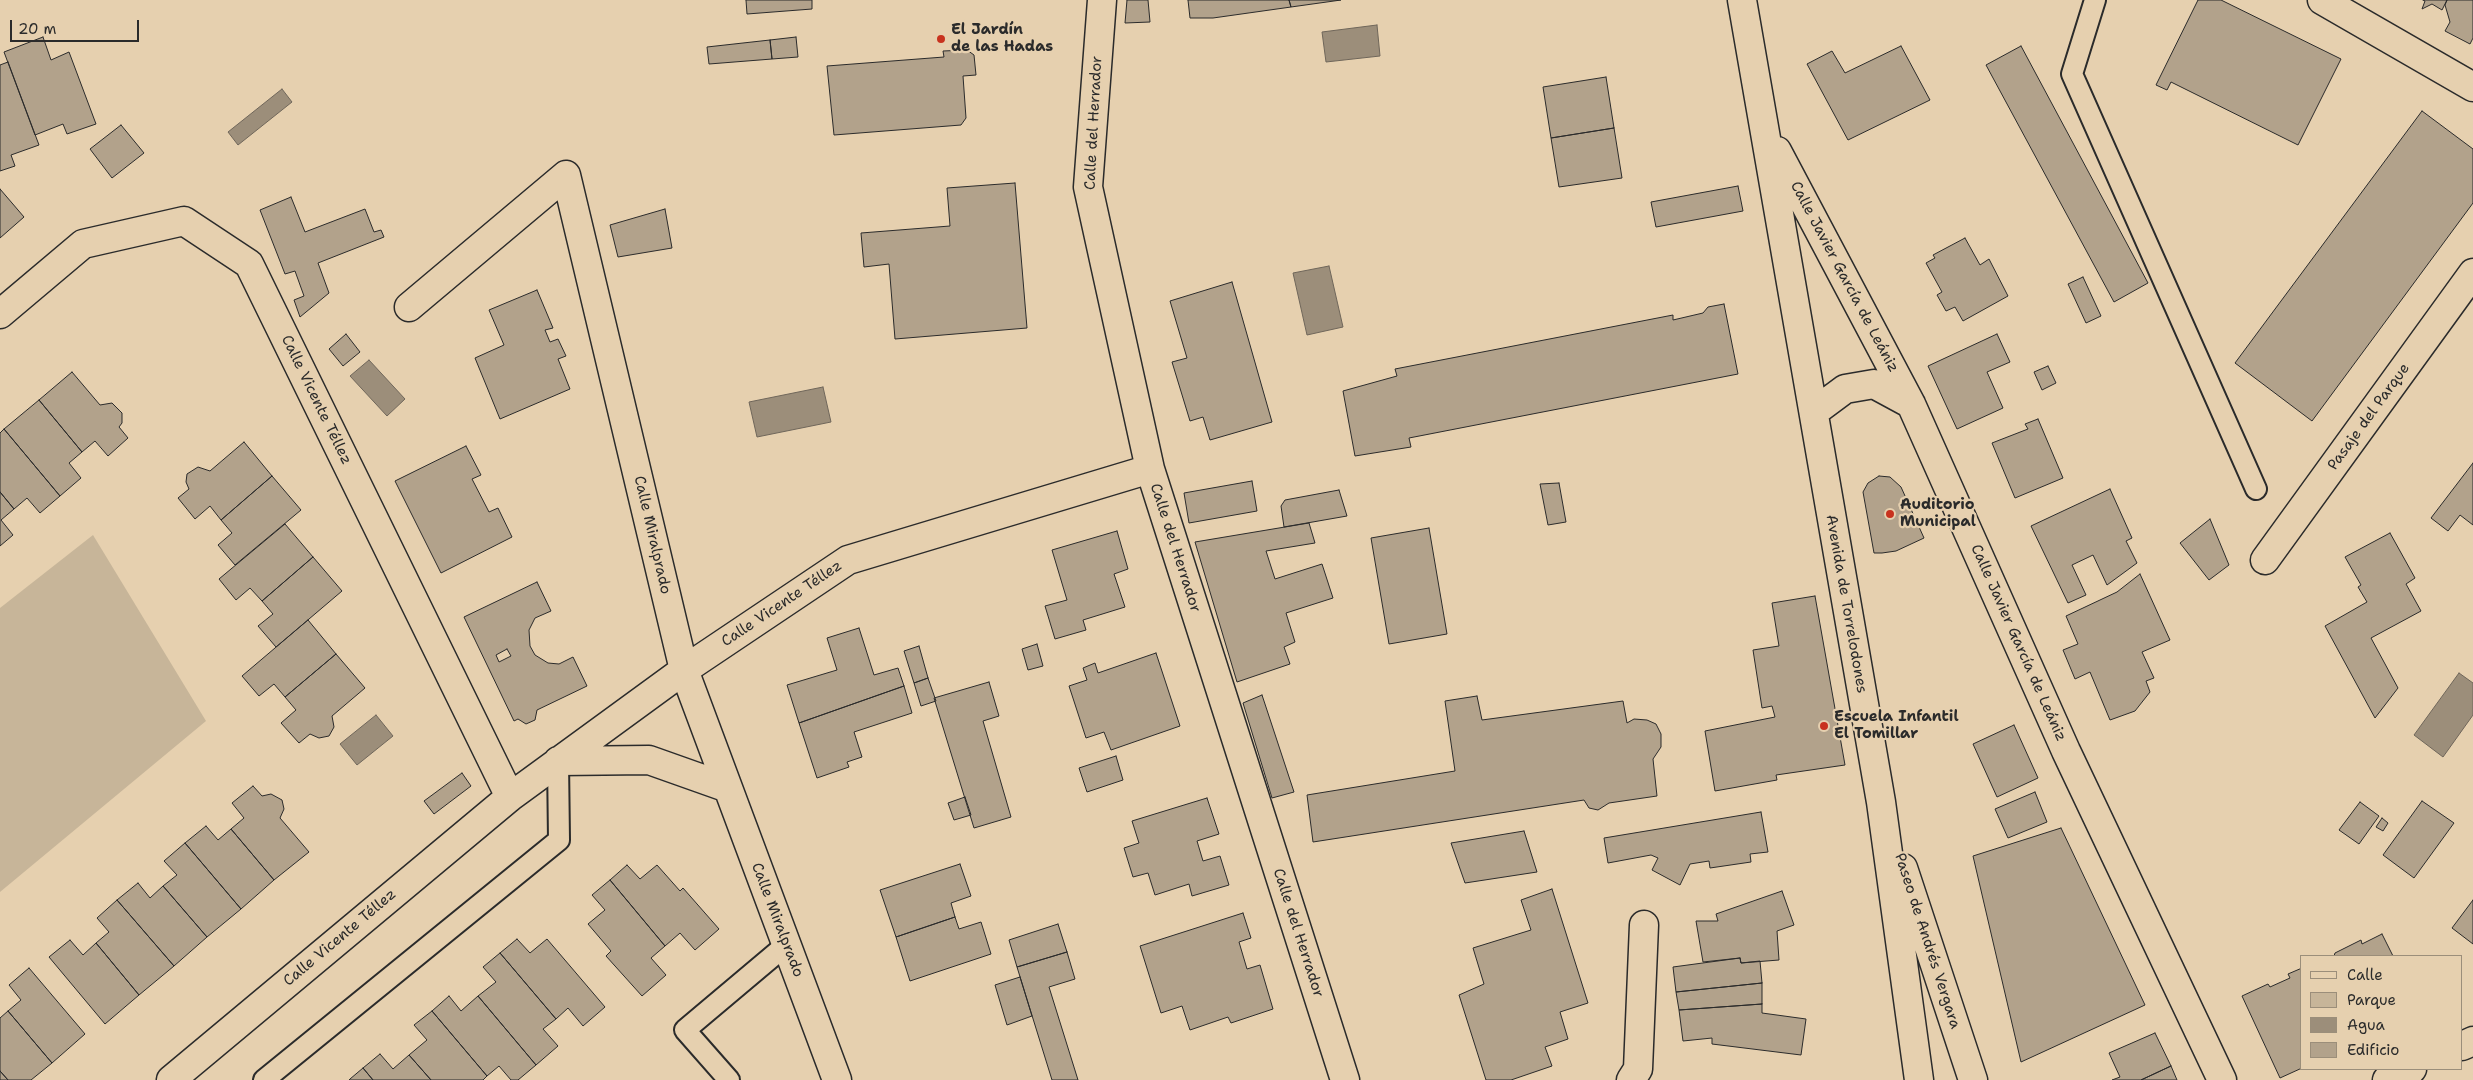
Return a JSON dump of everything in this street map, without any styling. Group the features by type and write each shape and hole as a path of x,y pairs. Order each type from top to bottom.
{"street":[{"name":"Calle del Herrador","path":"1102,0 1088,187 1150,469 1345,1080"},
{"name":"Avenida de Torrelodones","path":"1742,0 1766,129 1881,802 1919,1080"},
{"path":"2322,0 2473,87"},
{"name":"Calle Javier García de Leániz","path":"1766,129 1911,404 2066,751 2222,1080"},
{"name":"Calle Miralprado","path":"409,307 566,175 684,670 837,1080"},
{"name":"Calle Vicente Téllez","path":"0,314 83,244 184,221 249,264 510,797"},
{"name":"Pasaje del Parque","path":"2265,560 2473,273"},
{"path":"1814,412 1845,389 1874,384 1911,404"},
{"name":"Calle Vicente Téllez","path":"171,1080 510,797 684,670 848,560 1150,469"},
{"path":"558,761 650,760 728,788"},
{"name":"Paseo de Andrés Vergara","path":"1881,802 1973,1080"},
{"path":"1631,1080 1638,1069 1644,925"},
{"path":"2387,1080 2410,1070"}],"lane":[{"path":"2095,0 2072,74 2256,489"},
{"path":"264,1080 559,840 558,761"},
{"path":"729,1080 685,1030 786,945"}],"green space":[{"path":"93,535 206,721 0,892 0,608"}],"water":[{"path":"1377,25 1380,56 1326,62 1322,32"},
{"path":"282,89 292,102 238,145 228,132"},
{"path":"1329,266 1343,327 1307,335 1293,273"},
{"path":"369,360 405,399 387,416 350,376"},
{"path":"823,387 831,422 757,437 749,402"},
{"path":"2459,673 2473,683 2473,715 2443,757 2414,735"},
{"path":"376,715 393,736 357,765 340,744"}],"building":[{"path":"746,0 812,0 812,9 747,14"},
{"path":"1127,0 1148,0 1150,22 1125,23"},
{"path":"1188,0 1289,0 1291,7 1213,18 1190,18"},
{"path":"1289,0 1341,0 1291,7"},
{"path":"2198,0 2221,0 2341,59 2298,145 2171,82 2167,90 2156,85"},
{"path":"2423,0 2447,0 2442,10 2432,4 2422,9 2425,1"},
{"path":"2447,0 2473,0 2473,38 2470,44 2445,31 2450,22 2445,5"},
{"path":"43,37 51,60 69,52 96,124 67,134 63,124 35,135 4,52"},
{"path":"796,37 798,57 772,59 770,40"},
{"path":"770,40 772,59 709,64 707,47"},
{"path":"1901,46 1930,100 1848,140 1807,64 1832,51 1845,73"},
{"path":"2021,46 2148,283 2114,302 1986,65"},
{"path":"967,50 974,55 976,75 963,76 966,118 961,125 834,135 827,66 944,57 943,51"},
{"path":"8,62 39,145 11,155 15,166 0,171 0,65"},
{"path":"1606,77 1614,128 1551,138 1543,87"},
{"path":"2422,111 2473,149 2473,203 2312,421 2235,363"},
{"path":"121,125 144,153 112,178 90,149"},
{"path":"1614,128 1622,178 1559,187 1551,138"},
{"path":"1015,183 1027,328 895,339 889,264 864,267 861,233 950,226 947,188"},
{"path":"1738,186 1743,211 1656,227 1651,202"},
{"path":"0,189 24,217 0,238"},
{"path":"291,197 305,232 365,209 374,232 381,230 384,237 318,263 329,293 300,317 294,300 304,296 295,271 285,274 260,210"},
{"path":"665,209 672,248 618,257 610,225"},
{"path":"1965,238 1980,265 1989,259 2008,296 1963,321 1955,307 1946,311 1937,295 1942,292 1926,263 1935,258 1933,255"},
{"path":"2083,277 2101,316 2086,323 2068,284"},
{"path":"1232,282 1272,422 1210,440 1203,417 1190,421 1172,362 1187,358 1170,301"},
{"path":"537,290 553,328 545,330 550,342 558,339 566,356 558,359 570,389 500,419 475,358 504,345 489,310"},
{"path":"1724,304 1738,374 1409,438 1411,447 1355,456 1343,391 1397,376 1395,369 1673,315 1673,320 1703,313 1708,307"},
{"path":"346,334 360,352 343,366 329,349"},
{"path":"1997,334 2010,362 1987,372 2003,408 1957,429 1928,366"},
{"path":"2048,366 2056,383 2042,390 2034,372"},
{"path":"72,372 100,405 112,403 122,413 122,423 119,427 128,438 108,456 95,441 82,452 39,400"},
{"path":"39,400 82,452 69,463 81,478 60,496 4,429"},
{"path":"2038,419 2063,478 2015,498 1992,443 2028,429 2025,424"},
{"path":"4,429 60,496 40,513 27,498 14,509 0,492 0,433"},
{"path":"244,442 272,476 221,520 210,506 195,519 178,498 189,489 186,482 187,474 198,467 210,471"},
{"path":"466,446 481,475 472,479 489,512 498,508 512,537 441,573 395,481"},
{"path":"2473,463 2473,525 2460,515 2448,531 2431,518"},
{"path":"272,476 301,510 235,565 218,545 232,533 221,520"},
{"name":"Auditorio Municipal","path":"1879,476 1890,477 1901,487 1924,538 1896,551 1874,553 1863,492 1868,483"},
{"path":"1252,481 1257,511 1189,523 1184,493"},
{"path":"1559,483 1566,522 1548,525 1540,484"},
{"path":"2110,489 2132,538 2126,541 2137,563 2107,585 2093,555 2072,565 2086,595 2068,603 2031,526"},
{"path":"1339,490 1347,516 1284,527 1281,506 1285,500"},
{"path":"0,492 14,509 1,520 13,535 0,546"},
{"path":"2210,519 2229,565 2209,580 2180,543"},
{"path":"1309,523 1315,543 1266,551 1275,579 1322,564 1333,598 1286,613 1295,642 1284,647 1290,664 1237,682 1195,542"},
{"path":"285,524 313,557 262,601 250,588 236,600 219,579"},
{"path":"1429,528 1447,634 1389,644 1371,538"},
{"path":"1117,531 1128,569 1114,574 1125,607 1083,620 1086,630 1055,639 1045,606 1067,600 1052,550"},
{"path":"2390,533 2415,578 2406,584 2421,611 2371,638 2398,688 2375,718 2325,626 2367,602 2358,587 2361,585 2345,557"},
{"path":"313,557 342,591 276,647 258,626 273,614 262,601"},
{"path":"2140,574 2170,640 2142,652 2154,678 2146,681 2150,692 2135,711 2110,720 2090,672 2075,679 2063,650 2078,644 2066,616 2117,592"},
{"path":"537,582 551,611 535,618 529,630 530,646 535,655 548,663 559,664 573,657 587,686 537,710 535,720 526,724 518,719 514,721 464,617","holes":["507,649 511,656 499,662 496,655"]},
{"path":"1815,596 1845,765 1776,775 1777,780 1715,791 1705,731 1775,717 1772,706 1762,708 1753,650 1779,646 1772,603"},
{"path":"308,620 336,654 285,697 274,684 259,696 242,676"},
{"path":"859,628 874,675 898,668 904,686 799,723 787,685 837,670 827,638"},
{"path":"1037,644 1043,666 1028,670 1022,649"},
{"path":"919,646 928,678 914,683 904,651"},
{"path":"1156,653 1180,726 1111,750 1104,732 1086,738 1069,686 1087,680 1083,668 1095,663 1098,673"},
{"path":"336,654 365,688 332,716 334,727 329,736 319,738 310,734 299,743 281,723 296,710 285,697"},
{"path":"928,678 936,701 921,706 914,683"},
{"path":"989,682 999,716 983,721 1011,817 974,828 934,698"},
{"path":"904,686 912,713 854,732 862,757 847,762 849,767 817,778 799,723"},
{"path":"1262,695 1294,792 1272,798 1243,703"},
{"path":"1477,696 1482,720 1623,701 1627,723 1634,719 1647,720 1656,724 1661,734 1661,747 1653,759 1657,796 1609,803 1598,810 1589,808 1584,800 1313,842 1307,795 1455,771 1445,701"},
{"path":"2014,725 2038,778 1997,797 1973,744"},
{"path":"1116,756 1123,780 1087,792 1079,768"},
{"path":"462,773 471,786 434,814 424,801"},
{"path":"253,786 262,796 271,794 282,800 284,809 280,818 309,852 274,880 231,829 244,818 232,803"},
{"path":"2035,792 2047,822 2008,838 1995,809"},
{"path":"965,797 971,815 954,820 948,803"},
{"path":"1207,798 1219,834 1197,841 1203,861 1220,856 1229,885 1192,896 1189,884 1155,895 1148,873 1133,877 1124,848 1139,843 1132,821"},
{"path":"2422,801 2454,823 2414,878 2383,855"},
{"path":"2360,802 2379,816 2359,844 2339,830"},
{"path":"1761,812 1768,852 1750,854 1751,862 1710,868 1709,861 1690,864 1680,885 1652,870 1658,858 1651,855 1608,863 1604,838"},
{"path":"2382,818 2388,823 2383,831 2376,827"},
{"path":"206,826 218,840 231,829 274,880 241,909 185,843"},
{"path":"2061,828 2145,1005 2021,1062 1973,856"},
{"path":"1524,831 1537,872 1465,883 1451,843"},
{"path":"185,843 241,909 207,937 163,886 177,875 164,861"},
{"path":"960,864 971,896 951,903 955,917 896,937 880,890"},
{"path":"627,865 640,879 657,865 680,891 683,888 719,929 695,950 680,933 665,946 610,880"},
{"path":"610,880 665,946 651,958 666,975 642,996 606,956 611,951 588,924 605,910 592,895"},
{"path":"138,883 150,898 163,886 207,937 174,966 117,900"},
{"path":"1552,889 1588,1003 1560,1012 1568,1039 1545,1047 1552,1066 1511,1080 1486,1080 1459,995 1484,984 1473,948 1531,930 1521,900"},
{"path":"1782,891 1794,925 1777,931 1779,960 1741,963 1740,958 1703,962 1696,921 1718,921 1716,914"},
{"path":"117,900 174,966 139,995 96,943 109,932 97,918"},
{"path":"2473,900 2473,944 2452,928"},
{"path":"1243,913 1251,938 1239,942 1247,969 1260,965 1273,1009 1231,1023 1228,1017 1190,1030 1182,1006 1161,1013 1140,946"},
{"path":"955,917 959,929 981,922 991,954 910,981 896,937"},
{"path":"1058,924 1067,952 1017,967 1009,940"},
{"path":"2382,934 2392,955 2334,955 2361,940 2362,944"},
{"path":"517,939 530,953 547,939 605,1007 583,1026 568,1008 556,1019 500,953"},
{"path":"70,940 83,955 96,943 139,995 105,1024 49,957"},
{"path":"1067,952 1075,979 1049,987 1078,1080 1052,1080 1017,967"},
{"path":"500,953 556,1019 543,1029 558,1046 536,1065 478,996 496,982 483,967"},
{"path":"1740,958 1741,963 1760,961 1762,983 1676,992 1673,967"},
{"path":"29,968 85,1034 52,1063 8,1011 21,1000 9,985"},
{"path":"2300,969 2300,1069 2280,1078 2242,996 2268,984 2270,987 2290,978 2288,974"},
{"path":"1020,977 1032,1016 1007,1025 995,985"},
{"path":"1762,983 1762,1004 1679,1010 1676,992"},
{"path":"449,996 461,1011 478,996 536,1065 518,1080 511,1080 499,1066 487,1076 432,1011"},
{"path":"1762,1004 1762,1013 1806,1019 1801,1055 1712,1044 1712,1038 1683,1041 1679,1010"},
{"path":"8,1011 52,1063 31,1080 8,1080 0,1071 0,1018"},
{"path":"432,1011 487,1076 483,1080 431,1080 409,1055 427,1040 414,1025"},
{"path":"2155,1033 2171,1066 2141,1080 2112,1080 2120,1077 2109,1053"},
{"path":"380,1054 393,1069 409,1055 431,1080 373,1080 363,1068"},
{"path":"2171,1066 2177,1080 2141,1080"},
{"path":"363,1068 373,1080 349,1080 350,1079"},
{"path":"0,1071 8,1080 0,1080"}],"place":[{"name":"El Jardín de las Hadas","path":"941,39"},
{"name":"Auditorio Municipal","path":"1890,514"},
{"name":"Escuela Infantil El Tomillar","path":"1824,726"}]}
